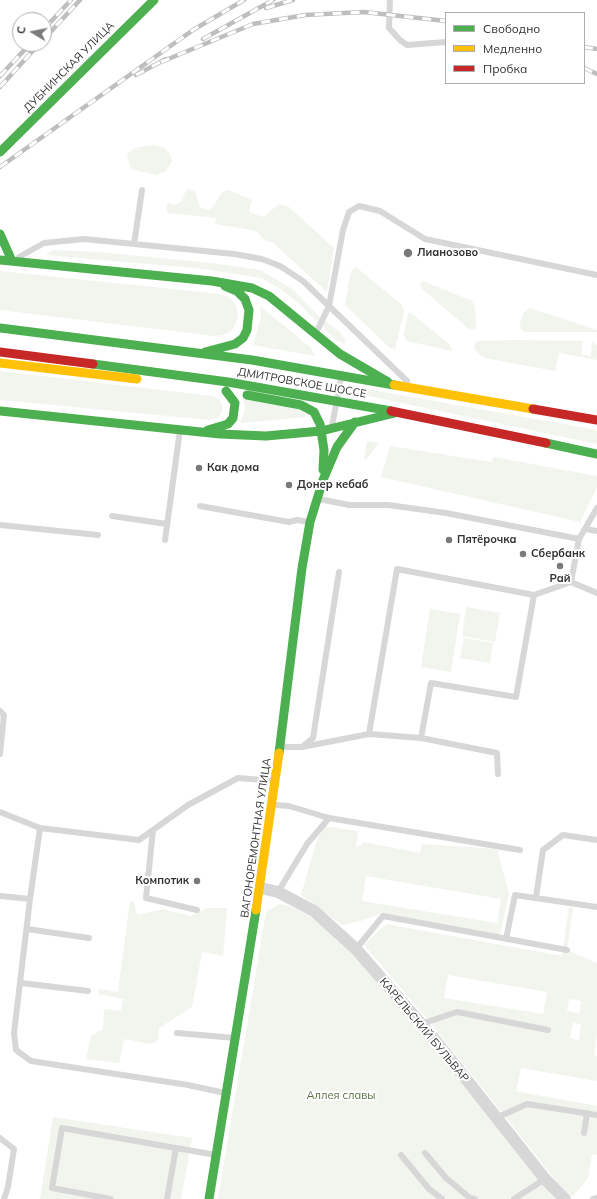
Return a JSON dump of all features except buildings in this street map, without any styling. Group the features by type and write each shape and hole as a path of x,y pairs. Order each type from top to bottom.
{"street":[{"name":"ДУБНИНСКАЯ УЛИЦА","path":"0,152 154,0"},
{"path":"0,234 12,261"},
{"name":"ДМИТРОВСКОЕ ШОССЕ","path":"0,260 241,285 269,296 340,354 392,384"},
{"name":"ДМИТРОВСКОЕ ШОССЕ","path":"202,352 235,344 243,338 249,320 249,310 245,299 237,291 212,281"},
{"name":"ДМИТРОВСКОЕ ШОССЕ","path":"0,328 202,352 597,420"},
{"name":"ДМИТРОВСКОЕ ШОССЕ","path":"0,352 228,382 337,401 597,454"},
{"name":"ВАГОНОРЕМОНТНАЯ УЛИЦА","path":"0,363 226,391 304,406 317,417 321,431 324,450 323,480"},
{"path":"202,431 219,428 228,424 233,418 235,404 232,397 226,391"},
{"path":"0,411 180,428 220,434 266,436 321,431 331,432 355,422 395,413"},
{"name":"ВАГОНОРЕМОНТНАЯ УЛИЦА","path":"210,1199 277,781 302,568 310,522 323,480 336,447 355,422"},
{"name":"КАРЕЛЬСКИЙ БУЛЬВАР","path":"261,888 278,892 314,910 356,949 421,1024 545,1178 565,1199"}],"lane":[{"path":"390,0 389,28 400,40 407,45 445,42"},
{"path":"134,244 142,190"},
{"path":"315,334 329,306 343,230 349,212 360,206 380,211 424,239 597,275"},
{"path":"12,261 44,243 84,239 234,254 262,259 292,272 385,361 416,388"},
{"path":"331,432 342,375"},
{"path":"165,540 180,428"},
{"path":"323,480 329,442"},
{"path":"317,498 349,506 388,505 446,514 579,540"},
{"path":"200,506 289,522 297,520 310,522"},
{"path":"571,582 579,540 597,508"},
{"path":"112,516 167,524"},
{"path":"0,525 98,535"},
{"path":"586,529 597,531"},
{"path":"369,734 397,569 534,595 571,582 597,593"},
{"path":"302,748 313,738 339,572"},
{"path":"422,738 431,683 516,698 534,595"},
{"path":"0,711 4,715 0,754"},
{"path":"281,747 302,748 369,734 422,738 498,753 498,774"},
{"path":"0,812 40,828 139,840 188,805 238,778 248,777 277,781"},
{"path":"273,804 289,806 329,818 520,850"},
{"path":"278,892 307,844 329,818"},
{"path":"40,828 14,1034 16,1050 31,1061 188,1085 227,1094"},
{"path":"153,830 146,898 197,910"},
{"path":"536,897 543,850 563,835 597,840"},
{"path":"506,940 515,895 597,907"},
{"path":"0,896 30,900"},
{"path":"356,949 383,916 506,940 567,950"},
{"path":"27,929 89,938"},
{"path":"20,983 88,991"},
{"path":"421,1024 457,1012 548,1030"},
{"path":"177,1033 223,1036 236,1039"},
{"path":"496,1118 527,1104 597,1115"},
{"path":"584,1133 587,1113"},
{"path":"111,1199 52,1188 62,1128 217,1156"},
{"path":"0,1138 14,1149 8,1187 4,1199"},
{"path":"167,1199 176,1148"},
{"path":"425,1153 446,1178 470,1198 475,1199"},
{"path":"401,1154 429,1189 442,1199"},
{"path":"514,1199 545,1178"},
{"path":"592,1199 597,1198"}],"green space":[{"path":"155,145 165,148 170,155 172,161 166,171 156,175 131,169 127,156 130,151 139,147"},
{"path":"189,189 195,191 200,207 208,210 213,207 222,192 229,190 252,200 249,212 263,217 279,204 289,207 334,248 327,292 273,243 264,240 257,231 215,224 216,218 167,213 167,203 173,205 180,203 186,191"},
{"path":"53,250 98,252 212,263 260,270 291,288 321,318 340,332 346,341 344,344 336,340 298,303 281,289 261,278 204,269 46,255"},
{"path":"356,267 402,305 404,311 395,349 390,348 345,305 351,271"},
{"path":"0,271 220,294 227,296 234,302 238,317 230,332 223,335 214,336 0,310"},
{"path":"423,281 472,301 475,307 476,328 474,330 469,329 421,288 420,284"},
{"path":"260,306 311,348 315,356 253,345 261,318"},
{"path":"530,308 597,330 597,332 525,332 521,330 520,322 523,313"},
{"path":"410,312 449,344 452,351 407,341 404,335 408,314"},
{"path":"479,341 583,341 581,354 591,356 592,342 594,342 597,346 597,360 559,353 555,371 485,358 477,353 474,348 475,342"},
{"path":"240,367 323,382 322,388 239,373"},
{"path":"0,371 212,396 220,400 223,409 219,417 210,420 0,400"},
{"path":"361,388 597,430 597,444 359,394"},
{"path":"243,398 301,408 306,417 240,423 244,414 245,406"},
{"path":"367,441 379,443 366,460 364,459"},
{"path":"390,446 491,462 494,457 597,476 597,487 580,522 381,477"},
{"path":"466,607 500,613 495,642 462,636"},
{"path":"430,609 460,614 451,672 421,667"},
{"path":"464,638 493,643 490,663 460,658"},
{"path":"324,826 358,831 356,848 364,842 420,853 422,844 497,849 509,894 500,935 382,913 361,921 342,925 301,895 316,843","holes":["366,876 501,899 497,923 362,901"]},
{"path":"130,901 134,902 137,915 163,909 191,916 208,908 227,908 223,956 202,952 192,1007 159,1028 158,1041 150,1044 124,1039 119,1063 86,1059 91,1036 103,1029 104,1009 121,1011 123,999 98,994 99,989 118,992"},
{"name":"Аллея славы","path":"279,904 290,906 308,915 354,951 435,1046 557,1199 218,1199 266,912"},
{"path":"569,907 573,908 567,950 597,963 597,1034 594,1056 597,1056 597,1081 521,1068 516,1091 597,1106 597,1155 592,1154 588,1178 572,1197 556,1181 434,1027 364,945 386,924 562,956","holes":["448,975 547,992 543,1014 444,998","569,999 581,1001 580,1013 567,1011","573,1023 581,1024 579,1040 570,1038"]},
{"path":"53,1117 192,1138 181,1199 40,1199"}],"railway":[{"path":"52,20 71,0"},
{"path":"52,30 80,0"},
{"path":"0,167 193,30 244,0"},
{"path":"203,39 273,0"},
{"path":"266,8 293,0"},
{"path":"161,62 253,24 305,15 364,12 445,21"},
{"path":"585,47 597,49"},
{"path":"0,76 22,52"},
{"path":"0,87 32,52"},
{"path":"136,75 166,59"},
{"path":"585,68 597,74"}],"traffic: fast":[{"path":"0,152 154,0"},
{"path":"0,234 12,261"},
{"path":"0,260 212,281 252,288 269,296 340,354 388,382"},
{"path":"205,352 235,344 243,338 247,330 249,310 245,299 237,291 225,286"},
{"path":"0,328 252,360 394,385"},
{"path":"93,364 228,382 391,411"},
{"path":"208,430 228,424 233,418 235,403 226,391"},
{"path":"247,395 301,405 314,412 320,424 324,450 323,470"},
{"path":"0,411 220,434 266,436 321,431 395,413"},
{"path":"279,753 302,568 310,522 323,480 337,447 355,422"},
{"path":"546,443 597,454"},
{"path":"209,1199 256,910"}],"traffic: slow":[{"path":"0,363 137,379"},
{"path":"394,385 533,409"},
{"path":"256,910 279,753"}],"traffic: jam":[{"path":"0,352 93,364"},
{"path":"533,409 597,420"},
{"path":"391,411 546,443"}],"place":[{"name":"Лианозово","path":"408,253"},
{"name":"Как дома","path":"199,468"},
{"name":"Донер кебаб","path":"289,485"},
{"name":"Пятёрочка","path":"449,540"},
{"name":"Сбербанк","path":"523,554"},
{"name":"Рай","path":"560,566"},
{"name":"Компотик","path":"197,881"}]}
